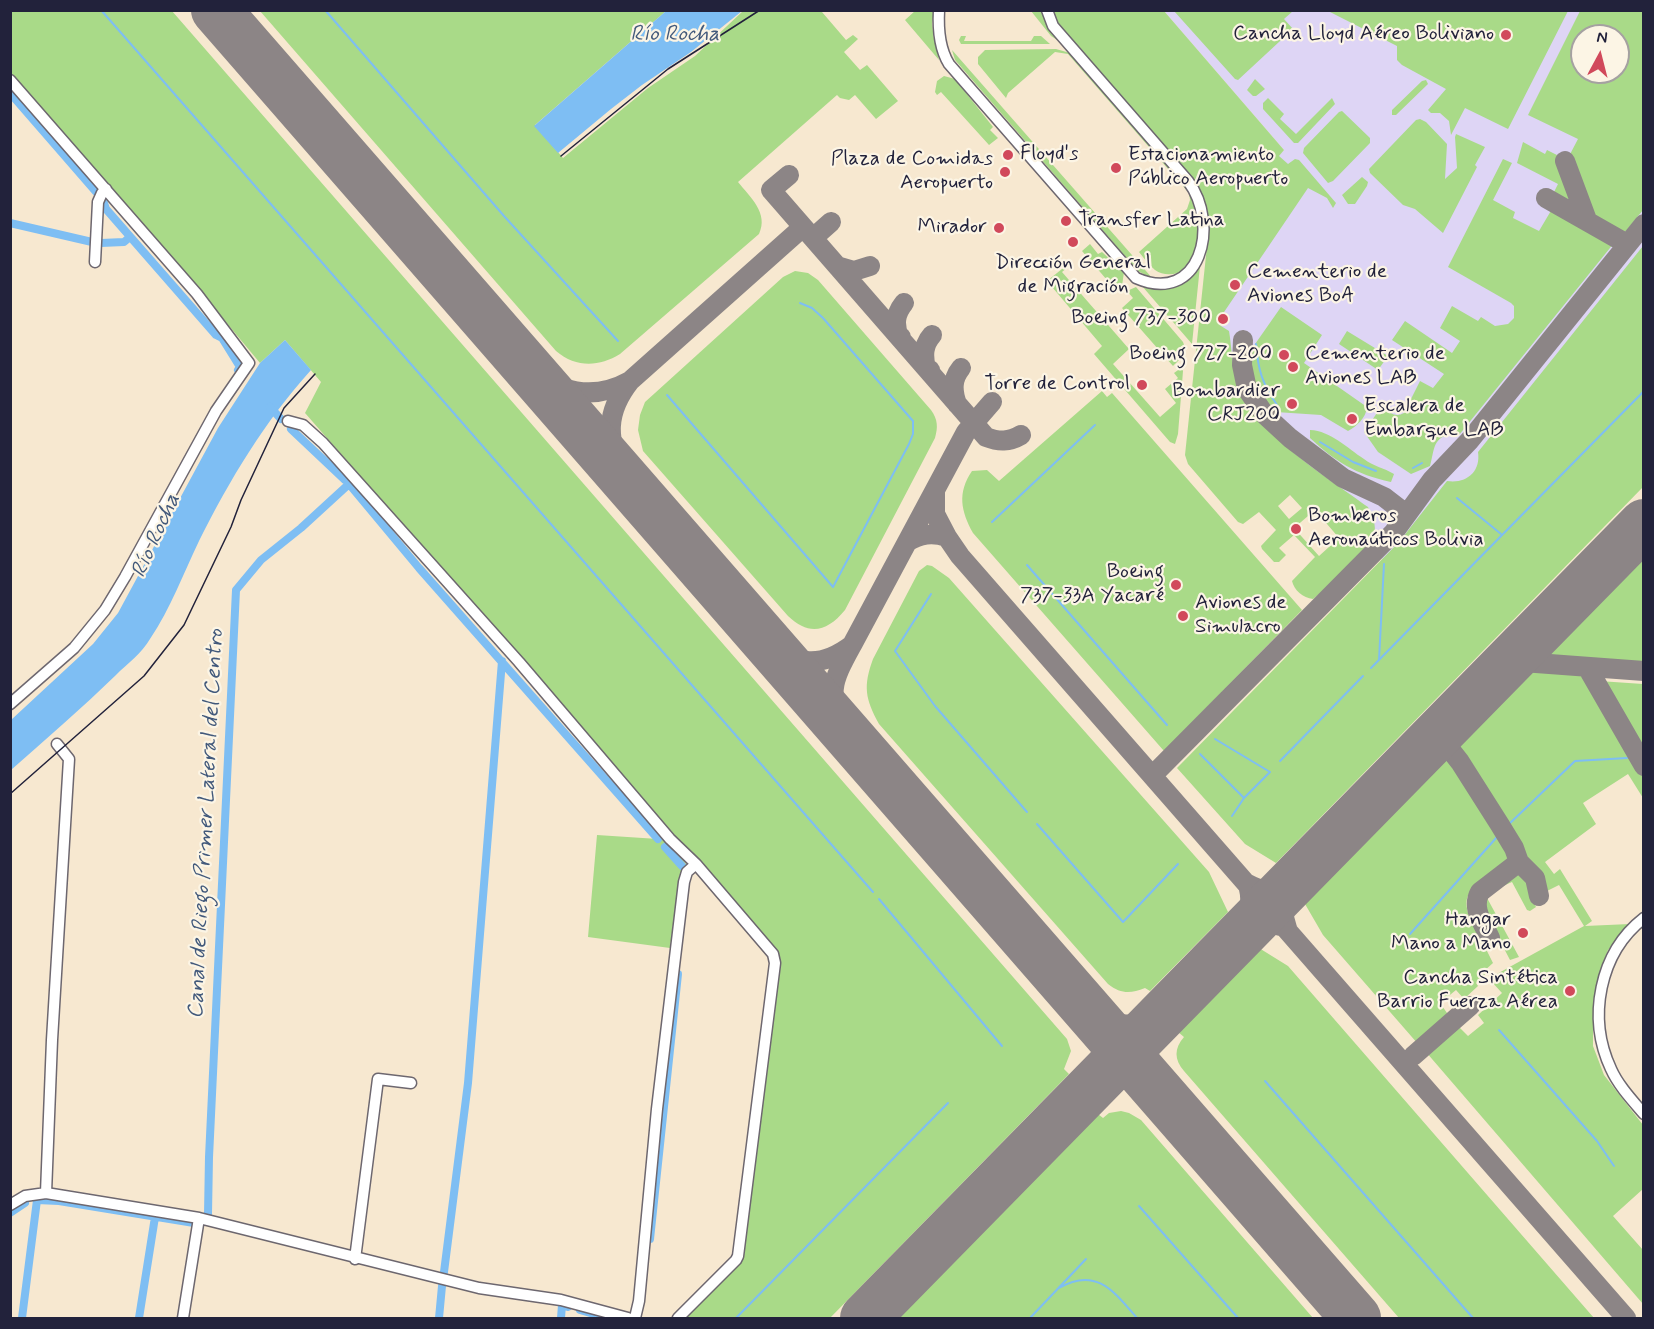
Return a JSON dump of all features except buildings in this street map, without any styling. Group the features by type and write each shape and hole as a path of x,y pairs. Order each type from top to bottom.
{"street":[{"path":"939,10 940,40 949,64 1136,278 1156,284 1164,284 1180,278 1195,264 1200,254 1204,224 1198,197 1188,181 1053,26 1047,10"},
{"path":"10,80 197,294 249,363 216,411 126,577 105,610 75,648 10,704"},
{"path":"95,261 98,202 106,189"},
{"path":"288,421 303,425 316,435 519,662 769,949 775,963 738,1256 678,1318"},
{"path":"46,1193 52,1040 69,759 57,744"},
{"path":"635,1318 639,1302 657,1109 684,882 687,872 696,864"},
{"path":"1644,918 1629,932 1606,968 1600,992 1598,1024 1602,1046 1612,1072 1644,1114"},
{"path":"355,1258 378,1079 411,1083"},
{"path":"10,1205 25,1196 46,1193 199,1218 479,1288 561,1300 628,1318"},
{"path":"183,1318 199,1218"}],"shaded area":[{"path":"1164,11 1643,11 1643,307 1409,581 1338,523 1197,380 1213,222 1284,150"}],"green space":[{"path":"10,11 172,11 1067,1039 1071,1051 1064,1069 1069,1074 830,1318 682,1318 738,1262 779,961 778,953 305,413 321,382 285,340 260,363 169,254 11,73"},
{"path":"260,11 666,11 535,125 563,158 648,88 695,56 743,11 823,11 846,40 853,35 858,39 844,52 860,70 867,65 898,101 876,119 855,95 849,100 837,95 738,182 760,212 762,219 759,234 620,354 596,363 580,363 556,351"},
{"path":"915,11 934,11 932,24 939,60 905,20"},
{"path":"1031,11 1042,11 1062,43 1051,36"},
{"path":"1052,11 1164,11 1284,150 1279,156 1288,164 1295,159 1299,160 1336,203 1333,208 1327,198 1308,188 1220,318 1221,326 1229,331 1233,365 1238,386 1246,403 1275,437 1368,507 1374,521 1374,535 1365,549 1313,599 1300,593 1292,581 1315,557 1294,535 1279,548 1286,555 1279,562 1274,562 1261,546 1276,530 1259,512 1243,524 1238,522 1188,464 1185,455 1209,227 1202,198 1193,181 1056,22","holes":["1290,495 1302,508 1289,519 1278,506","1315,510 1339,538 1319,556 1294,528"]},
{"path":"1174,11 1293,11 1284,19 1293,29 1238,80"},
{"path":"1328,11 1568,11 1508,129 1465,108 1451,135 1449,121 1440,113 1431,113 1428,110 1446,89 1402,65 1397,60 1397,46"},
{"path":"1580,11 1643,11 1643,210 1622,236 1593,218 1567,160 1578,139 1528,115 1570,31 1570,84 1630,84 1630,24 1574,24"},
{"path":"961,36 966,36 964,41 1031,41 1034,36 1041,36 1050,44 961,44 959,40"},
{"path":"1056,49 1070,53 1185,184 1189,193 1068,54 1055,52 1008,93 1006,98 978,64 978,57 985,50"},
{"path":"952,50 1153,279 1138,271 955,60"},
{"path":"944,76 955,79 993,127 990,130 998,138 989,145 941,92 937,95 935,92 937,81"},
{"path":"1255,79 1265,89 1253,96 1247,90"},
{"path":"1426,80 1428,84 1396,115 1392,115 1392,110 1422,81"},
{"path":"1268,98 1284,114 1280,119 1296,134 1332,98 1335,104 1298,143 1294,143 1263,109 1263,103"},
{"path":"1342,111 1370,138 1370,143 1333,181 1328,183 1303,153 1304,148"},
{"path":"1416,120 1426,122 1447,144 1445,179 1457,168 1456,134 1485,147 1443,233 1415,209 1403,205 1370,173 1369,169"},
{"path":"1523,142 1545,154 1547,150 1561,157 1573,207 1552,196 1558,184 1517,163"},
{"path":"1503,159 1512,163 1493,200 1515,212 1513,218 1539,231 1552,209 1614,243 1459,435 1439,439 1434,448 1430,466 1411,474 1378,452 1364,432 1381,407 1395,415 1404,413 1420,381 1433,388 1444,374 1392,340 1405,321 1452,353 1460,341 1440,328 1452,306 1478,321 1481,317 1495,326 1508,324 1514,318 1514,306 1511,303 1448,267"},
{"path":"1362,177 1368,182 1367,186 1355,204 1348,204 1342,195"},
{"path":"1189,193 1197,218 1198,245 1195,257 1188,267 1178,273 1158,272 1139,252 1187,209 1190,200"},
{"path":"1090,244 1098,254 1102,252 1124,272 1122,286 1121,284 1113,287 1082,251"},
{"path":"1643,246 1643,487 1276,863 1245,844 1177,768 1399,542 1447,481 1460,481 1475,471 1478,452"},
{"path":"1067,265 1068,267 1062,272 1129,349 1113,364 1160,417 1176,403 1165,389 1178,378 1174,373 1181,368 1183,371 1178,434 1175,444 1170,442 1094,354 1102,346 1047,281"},
{"path":"1200,266 1192,344 1142,286 1159,289 1174,286 1188,279"},
{"path":"795,271 808,273 818,280 931,410 937,424 935,438 845,610 831,623 818,629 803,627 788,616 643,451 638,430 645,402 783,277"},
{"path":"1136,287 1183,342 1184,353 1173,366 1122,308 1133,298 1127,291"},
{"path":"1281,307 1322,335 1304,363 1367,407 1365,415 1355,427 1348,431 1321,415 1276,412 1266,403 1255,384 1250,361 1253,347"},
{"path":"1347,331 1388,356 1378,370 1339,344"},
{"path":"1102,391 1107,397 1112,393 1302,610 1164,751 973,533 963,510 964,487 972,471 987,470 999,481"},
{"path":"1310,430 1325,433 1367,461 1394,474 1391,482 1356,471 1338,460 1310,438"},
{"path":"1643,557 1643,662 1546,656"},
{"path":"927,565 949,578 1209,872 1228,912 1150,991 1145,988 1126,992 1117,990 1108,984 879,724 874,715 867,692 873,659 919,571"},
{"path":"1531,671 1588,676 1608,706 1643,775 1643,798 1628,774 1583,803 1596,824 1545,862 1554,874 1560,869 1592,921 1585,926 1630,924 1608,950 1601,968 1593,1006 1593,1046 1604,1075 1643,1125 1643,1189 1613,1216 1643,1250 1643,1304 1426,1052 1453,1029 1460,1028 1468,1036 1484,1023 1478,1015 1502,993 1490,980 1495,975 1584,926 1559,885 1543,893 1539,888 1536,872 1521,856 1494,809 1454,751"},
{"path":"1599,681 1643,684 1643,759"},
{"path":"1450,755 1462,770 1512,852 1511,863 1475,887 1469,894 1467,902 1473,925 1483,942 1479,945 1482,951 1486,949 1493,963 1483,972 1485,975 1476,983 1478,986 1464,999 1456,990 1440,1003 1448,1017 1418,1044 1323,935 1305,904"},
{"path":"597,835 658,839 663,837 687,865 680,875 670,948 588,937"},
{"path":"1519,868 1530,876 1537,897 1532,900 1536,907 1530,911 1527,910 1512,882 1503,886 1501,881"},
{"path":"1486,896 1519,957 1510,960 1497,935 1494,936 1480,908 1481,899"},
{"path":"1259,948 1288,966 1594,1318 1399,1318 1178,1063 1176,1054 1184,1037 1178,1032"},
{"path":"1121,1111 1141,1120 1313,1318 897,1318 1098,1114 1103,1118 1109,1113"}],"water":[{"name":"Río Rocha","path":"666,11 742,11 691,52 642,85 558,153 534,126"},
{"path":"285,340 311,370 278,410 236,473 150,639 134,658 11,770 11,720 93,644 118,613 218,428 260,363"}],"waterway":[{"path":"101,10 873,892"},
{"path":"325,10 504,216 618,341"},
{"name":"Canal de Riego Primer Lateral del Centro","path":"10,93 96,192"},
{"name":"Canal de Riego Primer Lateral del Centro","path":"104,203 106,209 216,335 222,338 240,367 238,370"},
{"path":"10,223 92,242"},
{"path":"101,243 124,242 130,237"},
{"path":"667,395 833,587 909,444 913,434 913,421 823,318 812,308 800,303"},
{"path":"1256,344 1262,376 1277,405"},
{"path":"1371,668 1644,391"},
{"name":"Canal de Riego Primer Lateral del Centro","path":"270,407 281,419"},
{"path":"992,522 1095,425"},
{"name":"Canal de Riego Primer Lateral del Centro","path":"291,429 345,480"},
{"path":"1320,442 1353,462 1376,471"},
{"path":"1413,468 1422,463"},
{"name":"Canal de Riego Primer Lateral del Centro","path":"208,1214 236,590 261,560 301,528 349,484 419,568 658,839"},
{"path":"1457,498 1501,534"},
{"path":"1379,660 1384,564"},
{"path":"1027,565 1167,725"},
{"path":"931,594 895,651 935,706 1027,812"},
{"path":"444,1272 468,1083 502,661"},
{"path":"1280,761 1363,676"},
{"path":"1215,739 1270,772 1244,798 1232,816"},
{"path":"1200,754 1244,798"},
{"path":"1507,826 1575,761 1627,758"},
{"path":"1037,824 1123,922 1178,864"},
{"path":"1410,934 1497,837"},
{"path":"665,847 682,866"},
{"path":"879,899 1002,1046"},
{"path":"650,1239 678,974"},
{"path":"1499,1030 1597,1141 1614,1166"},
{"path":"1265,1081 1473,1318"},
{"path":"736,1318 948,1103"},
{"name":"Canal de Riego Primer Lateral del Centro","path":"22,1318 37,1200 59,1201 194,1223"},
{"name":"Canal de Riego Primer Lateral del Centro","path":"10,1213 25,1203"},
{"path":"1139,1206 1238,1318"},
{"path":"139,1318 155,1217"},
{"path":"1030,1318 1086,1259"},
{"path":"1059,1288 1072,1282 1095,1281 1113,1292 1137,1318"},
{"path":"439,1318 442,1286"},
{"path":"561,1318 562,1305 568,1307"},
{"path":"580,1310 607,1318"}],"taxiway":[{"path":"230,10 234,31"},
{"path":"1565,161 1587,220"},
{"path":"789,175 771,190 986,437 1004,440 1021,435"},
{"path":"1546,198 1627,244"},
{"path":"813,238 831,222"},
{"path":"1153,775 1394,532 1432,480 1470,440 1644,224"},
{"path":"630,381 803,227"},
{"path":"837,266 854,271 870,266"},
{"path":"901,337 897,332 896,319 904,303"},
{"path":"930,370 926,368 924,355 925,347 932,335"},
{"path":"1243,340 1242,365 1247,389 1265,415 1290,438 1343,478 1384,497 1406,514"},
{"path":"526,367 551,383 576,391 602,391 630,381 616,404 612,416 611,438 621,476"},
{"path":"957,404 954,385 961,368"},
{"path":"852,645 966,432 992,402"},
{"path":"907,542 926,535 947,537 935,514 935,492"},
{"path":"947,537 960,556 1626,1318"},
{"path":"766,643 788,656 809,661 830,658 852,645 839,670 834,689 836,709 847,735"},
{"path":"1509,661 1644,671"},
{"path":"1587,667 1644,766"},
{"path":"1438,734 1460,762 1500,825 1514,848 1519,862 1480,892 1477,910 1490,938"},
{"path":"1519,862 1535,878 1539,896"},
{"path":"1248,884 1250,910 1241,935 1262,925 1287,928"},
{"path":"1248,884 1259,889 1270,890 1291,884 1284,906 1287,928"},
{"path":"1089,1013 1115,1023 1136,1024 1155,1016 1177,1000"},
{"path":"1413,1056 1470,1006"},
{"path":"1153,1087 1147,1071 1146,1055 1148,1039 1154,1023"}],"runway":[{"path":"216,10 1356,1318"},
{"path":"865,1318 1644,524"}],"tram line":[{"path":"561,156 668,69 760,10"},
{"path":"10,794 144,676 184,625 284,408 315,374"}],"place":[{"name":"Cancha Lloyd Aéreo Boliviano","path":"1506,35"},
{"name":"Floyd's","path":"1008,155"},
{"name":"Estacionamiento Público Aeropuerto","path":"1116,168"},
{"name":"Plaza de Comidas Aeropuerto","path":"1005,172"},
{"name":"Transfer Latina","path":"1066,221"},
{"name":"Mirador","path":"999,228"},
{"name":"Dirección General de Migración","path":"1073,242"},
{"name":"Cementerio de Aviones BoA","path":"1235,285"},
{"name":"Boeing 737-300","path":"1223,319"},
{"name":"Boeing 727-200","path":"1284,355"},
{"name":"Cementerio de Aviones LAB","path":"1293,367"},
{"name":"Torre de Control","path":"1142,385"},
{"name":"Bombardier CRJ200","path":"1292,404"},
{"name":"Escalera de Embarque LAB","path":"1352,419"},
{"name":"Bomberos Aeronaúticos Bolivia","path":"1296,529"},
{"name":"Boeing 737-33A Yacaré","path":"1176,585"},
{"name":"Aviones de Simulacro","path":"1183,616"},
{"name":"Hangar Mano a Mano","path":"1523,933"},
{"name":"Cancha Sintética Barrio Fuerza Aérea","path":"1570,991"}]}
